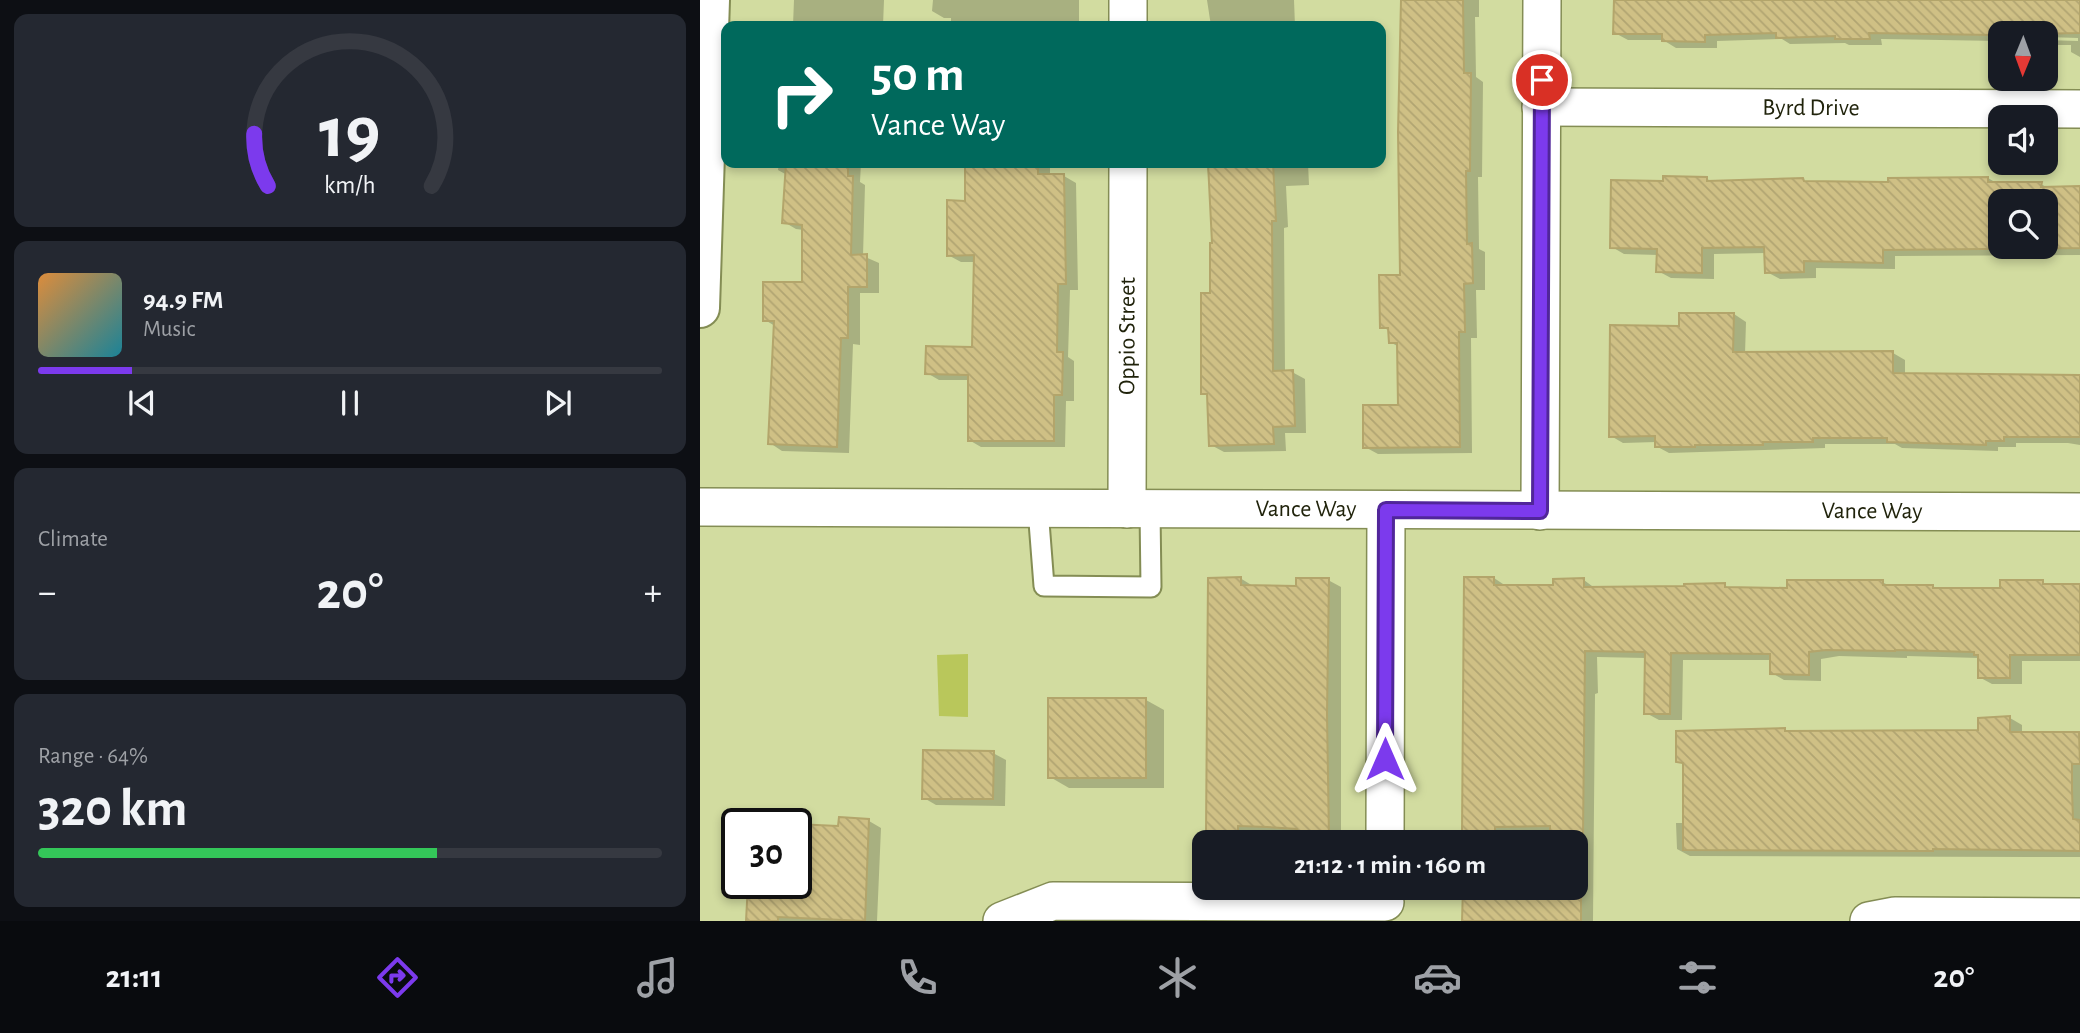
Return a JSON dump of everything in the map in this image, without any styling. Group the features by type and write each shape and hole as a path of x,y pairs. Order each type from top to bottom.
{"main road":[{"path":"700,308 703,104 710,0"}],"street":[{"path":"1128,0 1128,21"},
{"path":"1540,511 1542,0"},
{"name":"Byrd Drive","path":"1541,107 2080,108"},
{"name":"Oppio Street","path":"1128,168 1138,510"},
{"name":"Vance Way","path":"700,507 2080,512"},
{"path":"1385,830 1386,510"},
{"path":"1002,921 1053,901 1385,903"},
{"path":"1869,921 1895,916 2080,917"}],"lane":[{"path":"1038,509 1044,586 1151,587 1138,510"}],"shaded area":[{"path":"968,654 968,717 939,716 937,655"}],"building":[{"path":"1401,0 1463,0 1464,73 1471,73 1470,171 1466,171 1467,244 1472,243 1473,283 1464,284 1465,332 1459,332 1460,447 1363,448 1363,405 1398,405 1397,343 1389,343 1388,328 1380,328 1379,275 1400,275 1398,132"},
{"path":"1614,0 2080,0 2080,33 2058,34 2058,21 1988,21 1988,35 1869,33 1870,39 1835,39 1835,36 1776,38 1776,33 1705,35 1705,42 1662,41 1662,34 1613,34"},
{"path":"786,168 848,168 848,176 853,176 851,255 867,254 867,287 848,287 848,338 841,338 837,447 768,444 774,321 763,321 763,282 802,282 802,225 782,223"},
{"path":"965,168 1038,168 1038,174 1064,174 1066,284 1058,284 1057,352 1063,352 1062,395 1054,395 1054,441 968,441 968,375 925,374 926,346 972,347 974,255 947,256 947,200 965,201"},
{"path":"1208,168 1273,168 1276,221 1272,221 1273,371 1293,370 1295,426 1273,427 1274,444 1209,446 1207,394 1201,394 1201,293 1210,293 1212,243"},
{"path":"1663,176 1707,177 1707,181 1803,178 1804,181 1888,182 1888,178 1988,177 1988,182 2042,182 2041,187 2080,186 2080,248 2058,248 2058,189 1988,189 1988,249 1883,250 1883,263 1804,261 1804,272 1765,273 1764,247 1702,248 1702,273 1656,272 1657,249 1610,248 1611,180 1663,181"},
{"path":"1679,313 1734,313 1733,352 1893,351 1893,373 2080,375 2080,437 2004,437 2004,441 1986,441 1986,445 1887,442 1887,438 1813,438 1813,442 1763,442 1763,445 1655,447 1655,436 1609,437 1610,325 1679,326"},
{"path":"1241,577 1241,585 1296,586 1296,578 1329,578 1329,830 1238,826 1238,830 1206,830 1208,578"},
{"path":"1464,577 1494,577 1494,585 1553,585 1553,579 1584,578 1584,587 1725,583 1725,587 1787,588 1787,580 1883,580 1883,585 1933,585 1933,588 2000,588 2000,580 2043,580 2043,584 2080,584 2080,655 2010,655 2010,678 1978,678 1978,655 1974,655 1974,652 1809,652 1809,675 1770,674 1770,654 1671,653 1670,714 1644,714 1645,652 1585,651 1583,830 1550,830 1550,826 1462,830"},
{"path":"1048,698 1146,698 1146,778 1048,778"},
{"path":"2010,716 2010,732 2079,732 2080,764 2072,764 2072,790 2073,819 2080,820 2080,851 1683,850 1683,763 1676,762 1676,731 1785,728 1785,731 1978,730 1978,718"},
{"path":"923,750 994,751 993,799 922,799"},
{"path":"839,817 869,819 865,921 778,917 778,921 746,921 747,899 812,899 812,825 838,826"},
{"path":"1463,900 1581,900 1581,921 1462,921"}],"route":[{"path":"1385,759 1386,510 1540,511 1542,80"}]}
